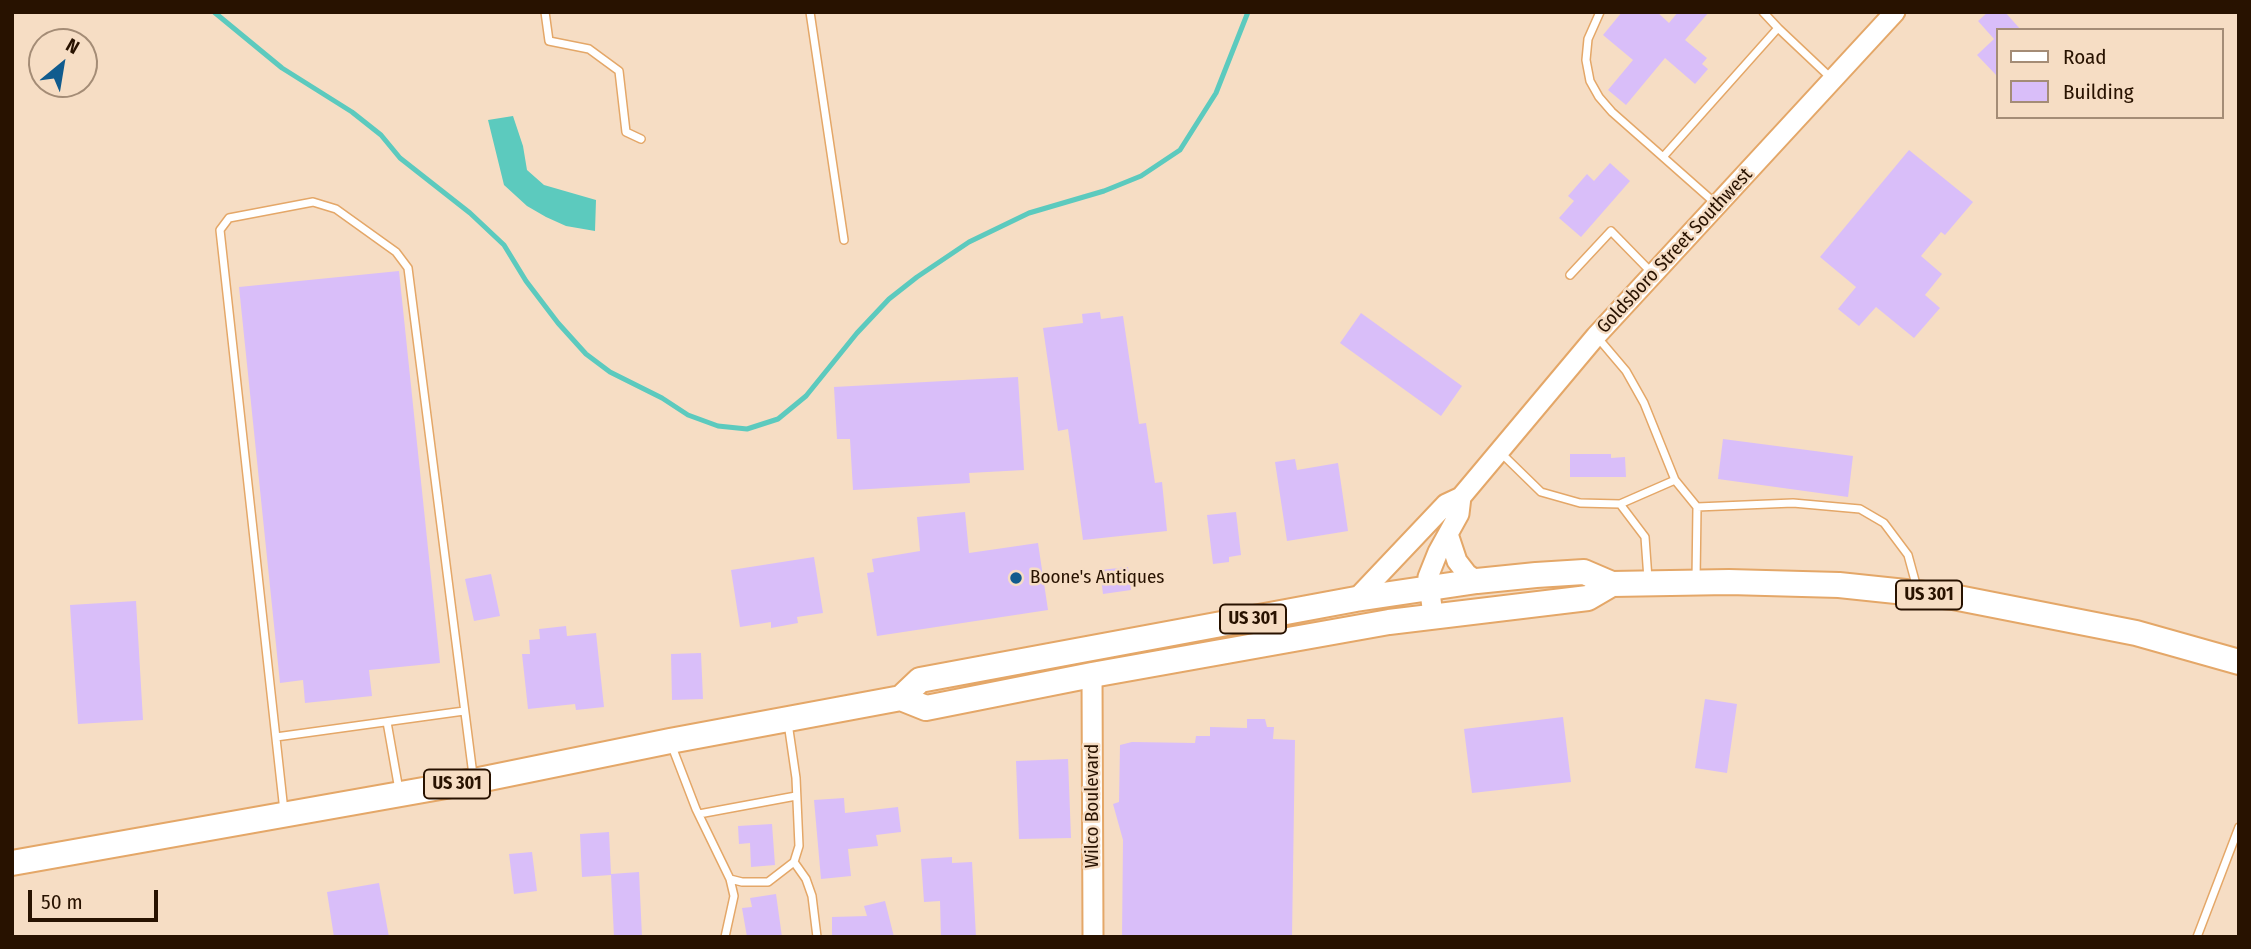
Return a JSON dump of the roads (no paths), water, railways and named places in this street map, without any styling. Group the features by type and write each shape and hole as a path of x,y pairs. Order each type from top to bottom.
{"highway":[{"name":"US 301","path":"901,698 920,680 1356,599 1477,581 1584,572 1612,584 1696,582 1839,585 1953,597 2136,633 2239,662"},
{"name":"US 301","path":"12,863 474,781 787,718 901,698 926,708 1092,675 1433,615 1588,598 1612,584"}],"street":[{"name":"Goldsboro Street Southwest","path":"1356,599 1446,504 1461,497 1596,336 1895,12"},
{"name":"Goldsboro Street Southwest","path":"1433,615 1429,588 1430,572 1459,514 1461,497"},
{"path":"1448,534 1457,562 1477,581"},
{"name":"Wilco Boulevard","path":"1092,675 1093,937"}],"lane":[{"path":"545,12 549,41 589,49 619,71 626,132 641,139"},
{"path":"810,12 844,240"},
{"path":"1600,12 1588,39 1586,60 1590,81 1612,112 1717,205"},
{"path":"1763,12 1833,79"},
{"path":"1663,157 1778,28"},
{"path":"284,816 220,230 229,218 313,202 336,209 396,252 408,268 474,781"},
{"path":"1570,275 1611,231 1653,275"},
{"path":"1596,336 1626,371 1644,404 1675,480 1697,507 1696,582"},
{"path":"1500,453 1541,492 1580,503 1620,504 1675,480"},
{"path":"1697,507 1793,503 1860,509 1884,523 1908,555 1919,593"},
{"path":"1620,504 1645,537 1648,583"},
{"path":"276,737 464,712"},
{"path":"730,879 742,883 768,882 794,862 799,846 787,718"},
{"path":"387,722 400,794"},
{"path":"670,741 699,814 730,879 734,896 725,937"},
{"path":"699,814 796,796"},
{"path":"2197,937 2239,827"},
{"path":"794,862 806,879 812,896 817,937"}],"water":[{"path":"513,116 523,146 527,170 544,185 596,200 595,231 566,226 546,217 527,206 504,185 488,120"}],"waterway":[{"path":"214,12 282,68 352,112 381,135 400,158 470,213 504,245 526,281 586,354 610,372 662,398 688,415 718,426 747,429 778,419 806,396 857,333 889,299 969,242 1029,213 1104,191 1141,176 1180,150 1216,93 1248,12"}],"place":[{"name":"Boone's Antiques","path":"1016,578"}]}
